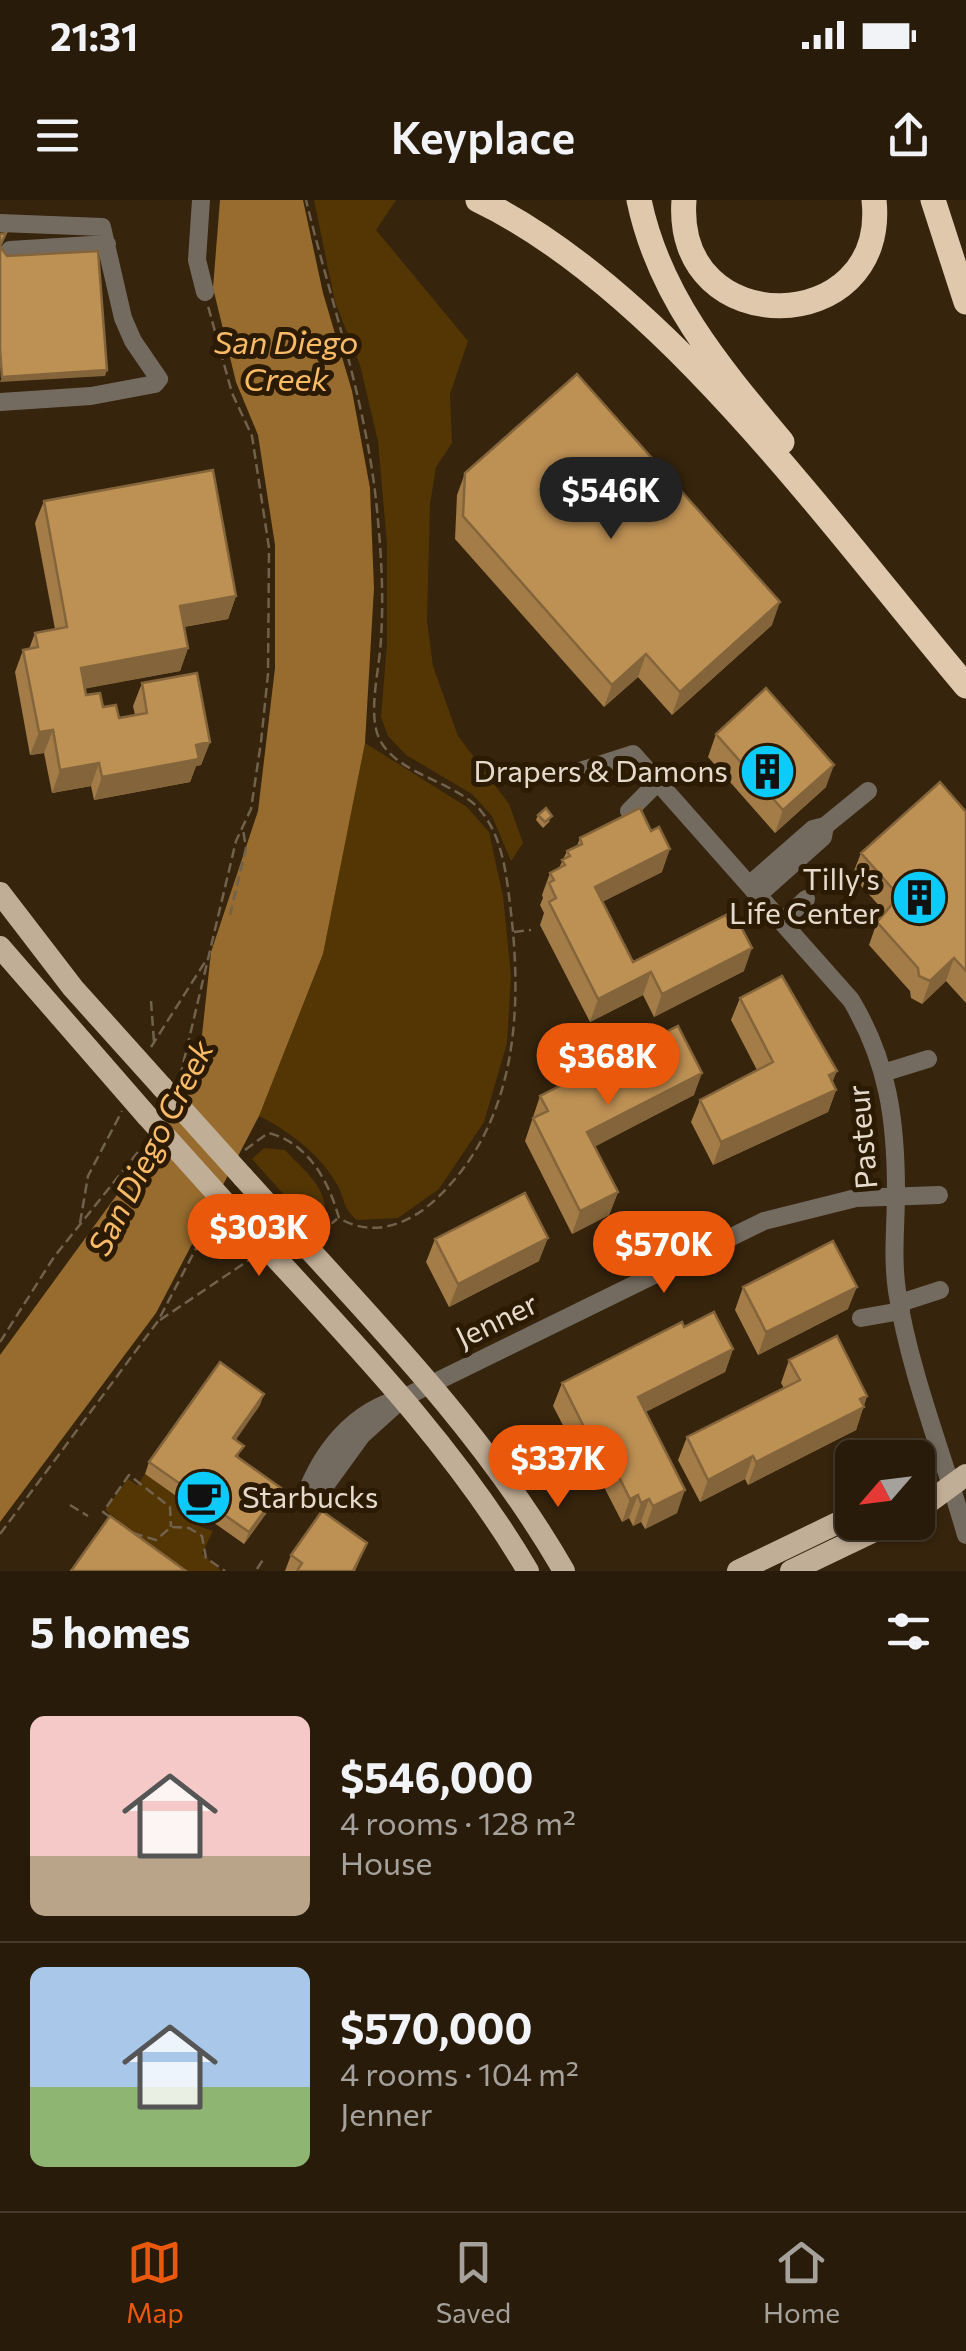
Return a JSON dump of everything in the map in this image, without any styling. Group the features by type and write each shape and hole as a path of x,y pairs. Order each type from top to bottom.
{"highway":[{"path":"478,200 562,249 665,342 760,442 966,686"},
{"path":"639,200 661,273 701,343 966,676"},
{"path":"684,200 690,245 714,282 751,304 779,307 818,300 855,271 872,235 874,200"},
{"path":"933,200 957,252 966,302"}],"main road":[{"path":"0,893 45,954 138,1062 241,1169 429,1385 505,1477 564,1571"},
{"path":"0,947 122,1099 147,1116 222,1208 264,1246 403,1398 469,1480 528,1571"},
{"path":"935,1497 958,1479"},
{"path":"738,1571 835,1524"},
{"path":"790,1571 855,1540"}],"street":[{"path":"201,200 198,260 205,292"},
{"path":"0,224 102,226 123,318 158,379 155,384 91,396 0,402"},
{"path":"10,250 107,244"},
{"name":"Pasteur","path":"580,770 633,754 851,1000 886,1072 892,1103 896,1195 893,1245 900,1307 958,1479 966,1535"},
{"path":"629,812 658,782"},
{"path":"754,890 823,837 826,826 868,791"},
{"path":"782,922 806,899"},
{"path":"886,1072 928,1059"},
{"path":"122,1099 138,1062"},
{"name":"Jenner","path":"403,1398 764,1221 812,1206 896,1195 939,1195"},
{"path":"861,1318 940,1290"},
{"path":"403,1398 362,1435 325,1486 304,1499 312,1477 348,1428 376,1405 403,1398"}],"path":[{"path":"306,200 360,406 377,510 382,635 376,731 393,754 468,799 492,825 504,863 513,932 514,1044 504,1086 470,1157 439,1196 406,1221 374,1228 338,1218"},
{"path":"151,1000 154,1043 196,971 206,961 236,841 251,808 268,674 269,548 252,436 232,392 205,292"},
{"path":"230,915 246,848 243,827"},
{"path":"513,932 532,930"},
{"path":"80,1224 88,1176 122,1099"},
{"path":"241,1169 255,1138 268,1133 284,1136 329,1184 338,1218"},
{"path":"0,1534 158,1321 222,1208"},
{"path":"305,1246 338,1218"},
{"path":"158,1321 230,1276 264,1246"},
{"path":"0,1342 54,1256"},
{"path":"116,1522 103,1512 129,1475 170,1507 171,1527"},
{"path":"70,1505 88,1516"},
{"path":"130,1531 156,1540 171,1527 189,1528 202,1536 206,1558 224,1571"},
{"path":"256,1570 264,1558"}],"shaded area":[{"path":"314,200 396,200 376,230 468,341 450,394 452,443 436,467 430,504 427,622 433,666 458,736 509,804 523,843 511,861 492,816 472,794 406,755 388,736 381,717 387,644 387,544 378,441 360,365 335,302"},
{"path":"365,743 467,807 489,832 503,896 511,975 507,1043 484,1122 439,1189 398,1218 357,1220 314,1154 259,1116 323,954"},
{"path":"264,1148 285,1150 306,1172 323,1196 325,1216 311,1225 252,1159"},
{"path":"145,1474 186,1503 185,1511 201,1527 213,1531 202,1553 221,1571 168,1571 112,1531 118,1520 105,1510 128,1479 137,1485"}],"water":[{"name":"San Diego Creek","path":"220,200 303,200 323,293 352,391 370,488 374,588 365,743 323,954 259,1116 156,1313 0,1522 0,1355 135,1170 186,1080 202,1035 211,952 258,811 275,668 275,545 258,435 236,382 213,288"}],"building":[{"path":"0,246 7,256 98,251 107,370 2,377"},
{"path":"577,374 780,602 680,692 646,654 612,685 463,516 465,473"},
{"path":"213,470 236,596 180,606 188,648 81,668 86,695 100,693 103,707 116,705 119,718 147,713 142,683 197,673 210,742 196,745 199,759 102,777 99,763 60,770 53,730 39,732 23,650 38,647 35,633 67,627 44,501"},
{"name":"Drapers & Damons","path":"766,688 834,765 783,810 716,734"},
{"name":"Tilly's Life Center","path":"940,782 966,812 966,971 954,958 930,981 919,976 918,968 877,922 899,896 861,853"},
{"path":"546,808 552,816 545,822 538,815"},
{"path":"640,808 651,831 659,827 670,849 595,887 633,962 726,915 729,922 737,919 752,948 662,994 651,972 598,999 549,902 556,898 549,883 554,880 550,873 565,865 562,860 570,856 567,851 582,844 580,838"},
{"path":"782,976 837,1071 829,1075 836,1090 721,1142 700,1100 773,1062 740,998"},
{"path":"678,1026 702,1073 587,1132 618,1192 580,1211 533,1118 548,1111 540,1096"},
{"path":"525,1193 548,1238 458,1284 435,1239"},
{"path":"833,1241 857,1287 766,1332 743,1287"},
{"path":"714,1312 733,1349 638,1397 685,1490 653,1506 649,1499 641,1503 638,1495 630,1499 596,1431 588,1435 562,1383 682,1322 684,1327"},
{"path":"837,1336 867,1396 860,1399 864,1407 756,1462 753,1456 708,1480 687,1437 800,1380 789,1360"},
{"path":"220,1362 264,1394 233,1438 244,1446 236,1456 281,1488 249,1532 149,1462"},
{"path":"322,1511 367,1543 353,1571 297,1571 302,1563 291,1555"},
{"path":"110,1516 186,1571 71,1571"}],"place":[{"name":"Drapers & Damons","path":"767,772"},
{"name":"Tilly's Life Center","path":"919,897"},
{"name":"Starbucks","path":"203,1498"}]}
